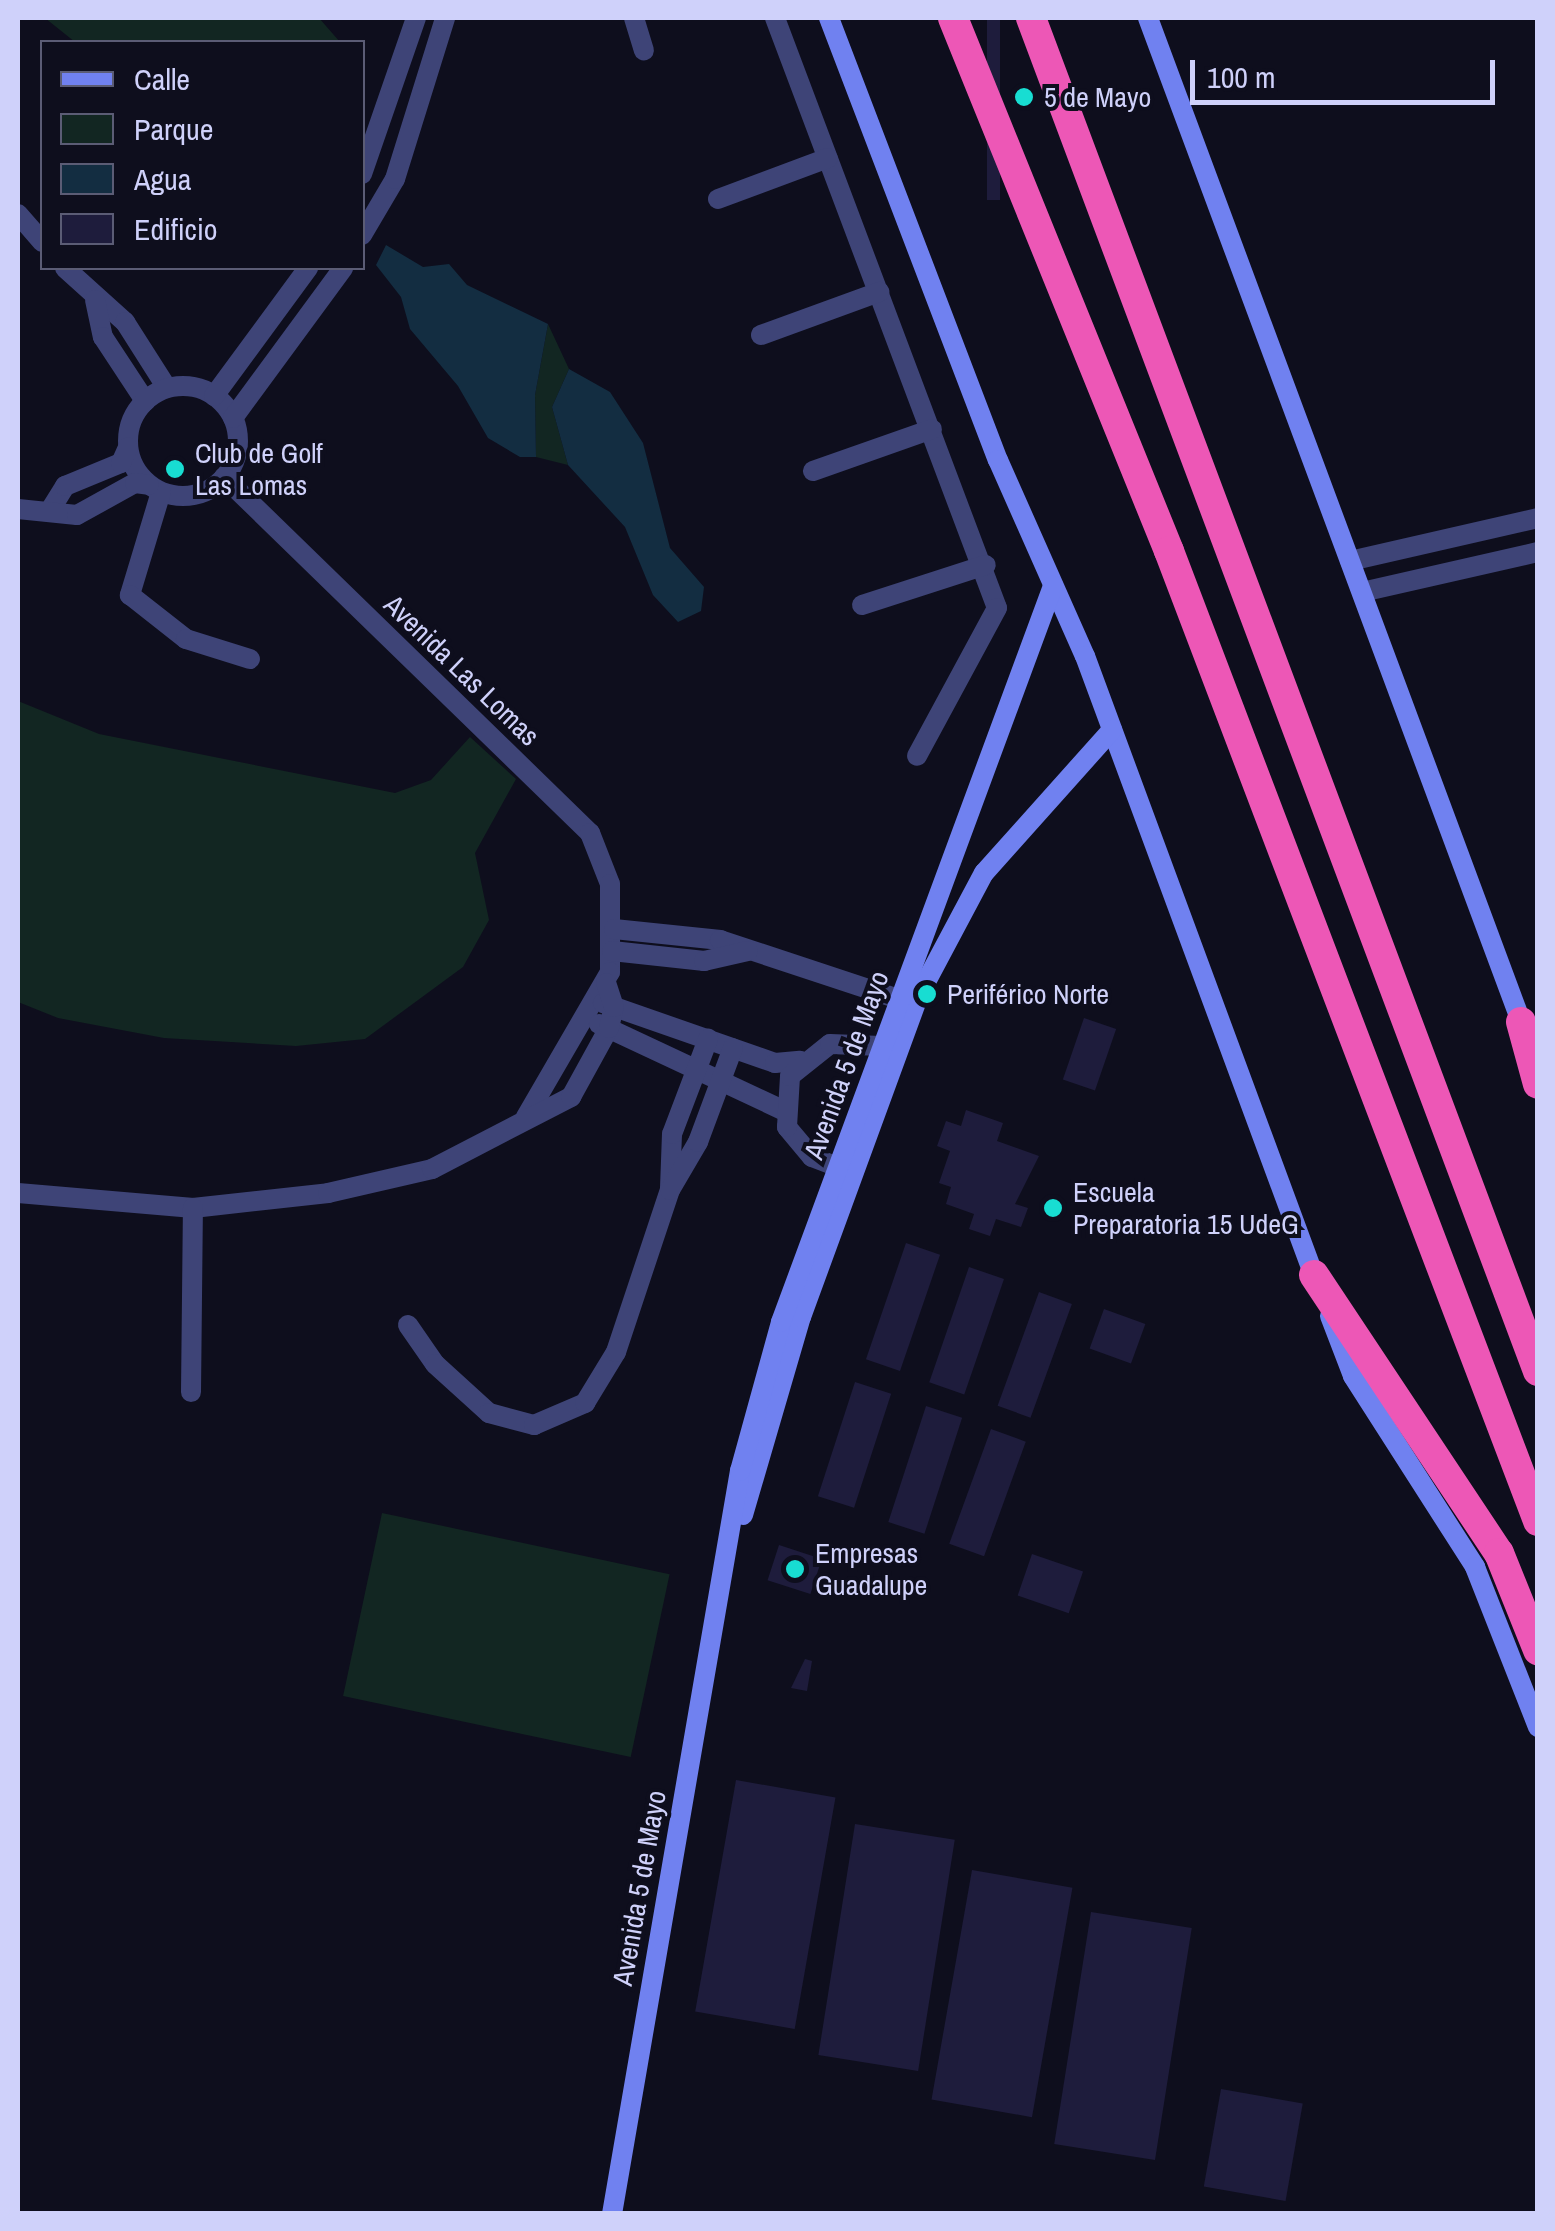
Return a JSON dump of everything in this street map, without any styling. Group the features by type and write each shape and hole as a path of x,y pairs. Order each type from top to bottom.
{"highway":[{"path":"954,18 1061,300 1169,551 1538,1521"},
{"path":"1031,18 1538,1371"},
{"path":"1521,1022 1538,1084"},
{"path":"1314,1276 1499,1553 1538,1650"}],"main road":[{"path":"829,18 1112,730 1354,1376 1474,1566 1538,1727"},
{"path":"1148,18 1538,1062"},
{"name":"Avenida 5 de Mayo","path":"612,2214 729,1522 781,1322 1053,586"},
{"name":"Avenida 5 de Mayo","path":"723,1573 801,1317 919,994 984,872 1112,730"}],"street":[{"path":"365,165 416,18"},
{"path":"365,229 407,147 445,18"},
{"path":"634,18 644,51"},
{"path":"774,18 986,564 997,608 917,756"},
{"path":"718,198 828,158"},
{"path":"18,214 40,240"},
{"path":"67,270 95,300 125,322 167,388"},
{"path":"214,396 307,270"},
{"path":"233,418 343,270"},
{"path":"761,335 880,292"},
{"path":"95,300 103,337 145,401"},
{"path":"18,510 52,506 77,515 135,483 188,496 224,478 237,449 233,418 214,396 167,388 145,401 121,463 65,486 52,506"},
{"path":"813,471 932,429"},
{"path":"128,447 155,488 130,595 186,639 250,658"},
{"name":"Avenida Las Lomas","path":"224,478 590,833 610,884 614,929 600,1002"},
{"path":"1350,560 1538,518"},
{"path":"1362,592 1538,552"},
{"path":"862,605 986,564"},
{"path":"614,929 678,932 898,1000"},
{"path":"612,951 704,961 748,952"},
{"path":"600,1002 609,1028 784,1110"},
{"path":"600,1002 774,1063 800,1061 830,1044 881,1046"},
{"path":"526,1117 600,1002"},
{"path":"18,1193 193,1208 395,1181 485,1145 526,1117 571,1097 609,1028"},
{"path":"670,1190 672,1134 708,1039"},
{"path":"408,1325 435,1364 489,1414 534,1425 561,1420 585,1403 616,1352 670,1190 734,1048"},
{"path":"800,1061 784,1110 796,1142 838,1167"},
{"path":"191,1392 193,1208"}],"green space":[{"path":"45,18 319,18 338,40 72,40"},
{"path":"548,324 569,369 552,407 568,465 536,457 535,395"},
{"path":"18,701 99,734 395,793 431,780 470,737 516,779 475,853 489,920 463,967 365,1039 296,1046 164,1038 58,1018 18,1002"},
{"path":"382,1513 670,1574 631,1757 343,1696"}],"water":[{"path":"386,245 423,267 449,264 467,285 548,324 535,395 536,457 520,457 488,438 458,386 410,329 401,297 376,265"},
{"path":"569,369 610,392 643,443 670,548 704,587 701,611 678,622 653,595 625,527 568,465 552,407"}],"building":[{"path":"987,18 1000,18 1000,200 987,200"},
{"path":"1084,1018 1116,1029 1095,1091 1063,1079"},
{"path":"966,1110 1003,1123 997,1141 1039,1156 1015,1204 1028,1208 1021,1227 996,1219 990,1236 969,1229 974,1214 946,1204 951,1187 939,1183 950,1151 937,1146 946,1121 961,1126"},
{"path":"906,1243 940,1255 900,1371 866,1359"},
{"path":"969,1267 1004,1279 964,1394 929,1382"},
{"path":"1039,1292 1072,1304 1031,1418 998,1406"},
{"path":"1104,1309 1145,1324 1131,1364 1090,1348"},
{"path":"855,1382 891,1394 854,1508 818,1496"},
{"path":"926,1406 962,1418 924,1534 888,1522"},
{"path":"991,1429 1026,1442 984,1556 949,1544"},
{"name":"Empresas Guadalupe","path":"779,1545 822,1559 810,1594 768,1580"},
{"path":"1032,1554 1083,1572 1069,1613 1018,1596"},
{"path":"805,1659 812,1661 807,1691 791,1688"},
{"path":"736,1780 835,1798 795,2029 695,2011"},
{"path":"855,1824 955,1840 918,2071 818,2055"},
{"path":"972,1870 1072,1888 1032,2117 932,2099"},
{"path":"1091,1912 1192,1928 1155,2160 1054,2144"},
{"path":"1221,2089 1303,2103 1286,2201 1204,2186"}],"place":[{"name":"5 de Mayo","path":"1024,97"},
{"name":"Club de Golf Las Lomas","path":"175,469"},
{"name":"Periférico Norte","path":"927,994"},
{"name":"Escuela Preparatoria 15 UdeG","path":"1053,1208"},
{"name":"Empresas Guadalupe","path":"795,1569"}]}
